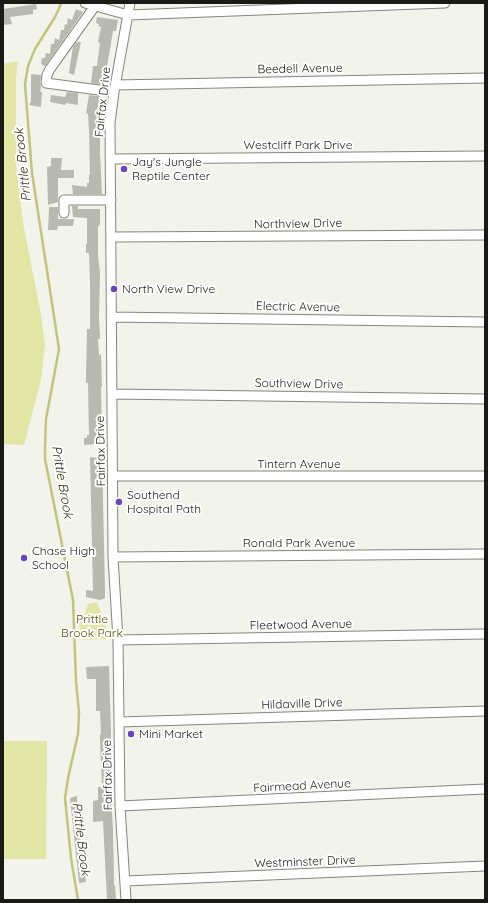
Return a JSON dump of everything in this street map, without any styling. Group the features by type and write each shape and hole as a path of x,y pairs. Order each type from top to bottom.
{"street":[{"path":"85,3 128,14 445,3"},
{"name":"Fairfax Drive","path":"126,900 120,806 118,640 114,557 110,123 130,3"},
{"name":"Beedell Avenue","path":"95,6 50,68 46,82 115,88 485,78"},
{"name":"Westcliff Park Drive","path":"110,159 485,156"},
{"path":"64,213 64,200 111,200"},
{"name":"Northview Drive","path":"111,237 485,235"},
{"name":"Electric Avenue","path":"111,317 485,322"},
{"name":"Southview Drive","path":"112,394 485,398"},
{"name":"Tintern Avenue","path":"113,476 485,476"},
{"name":"Ronald Park Avenue","path":"114,557 485,554"},
{"name":"Fleetwood Avenue","path":"118,640 485,634"},
{"name":"Hildaville Drive","path":"119,722 485,711"},
{"name":"Fairmead Avenue","path":"120,806 485,789"},
{"name":"Westminster Drive","path":"125,881 485,866"}],"green space":[{"path":"18,61 16,78 16,165 23,223 41,314 45,344 41,380 24,445 3,444 3,64"},
{"name":"Prittle Brook Park","path":"97,602 106,626 106,639 82,640 78,619 85,614 88,604"},
{"path":"3,741 47,741 46,859 3,859"}],"building":[{"path":"36,4 37,9 33,10 33,14 10,17 12,24 3,25 3,9"},
{"path":"76,9 83,12 45,66 41,64 42,58 45,58 46,53 50,54 51,44 54,44 55,38 59,40 61,30 64,30 65,24 67,25 68,18 72,20"},
{"path":"97,17 118,20 116,31 113,31 104,85 91,83 93,66 97,66 100,43 98,42 101,27 96,23"},
{"path":"77,42 81,42 74,75 69,73 73,46"},
{"path":"31,74 41,75 41,107 29,105 31,101"},
{"path":"67,92 78,93 78,105 66,103 65,105 50,102 51,95 65,97"},
{"path":"89,95 100,96 96,123 101,123 100,153 102,194 73,194 72,185 87,187 87,183 89,183 89,131 88,114 86,113"},
{"path":"51,158 62,158 61,170 74,170 74,178 58,178 58,202 48,205 47,167 51,166"},
{"path":"72,206 78,206 78,209 100,209 100,224 98,227 98,257 100,272 100,339 98,339 99,355 101,354 102,439 100,439 100,443 97,444 84,445 84,438 87,438 87,435 89,435 88,383 86,383 87,329 90,329 89,253 86,253 87,218 73,217"},
{"path":"49,207 58,207 58,219 74,219 73,226 58,226 57,230 48,230"},
{"path":"102,456 105,598 100,600 86,597 86,590 93,591 90,457 98,458"},
{"path":"109,666 111,796 114,886 115,885 116,900 107,900 103,821 93,822 93,801 98,800 98,787 102,787 100,711 96,711 96,679 87,679 86,667"},
{"path":"77,796 78,821 86,882 79,883 70,798"}],"waterway":[{"name":"Prittle Brook","path":"61,4 55,17 35,49 28,66 25,84 32,173 59,349 46,419 45,459 73,600 76,681 79,713 78,734 65,798 71,858 78,900"}],"place":[{"name":"Jay's Jungle Reptile Center","path":"124,169"},
{"name":"North View Drive","path":"114,289"},
{"name":"Southend Hospital Path","path":"119,502"},
{"name":"Chase High School","path":"24,558"},
{"name":"Mini Market","path":"131,734"}]}
